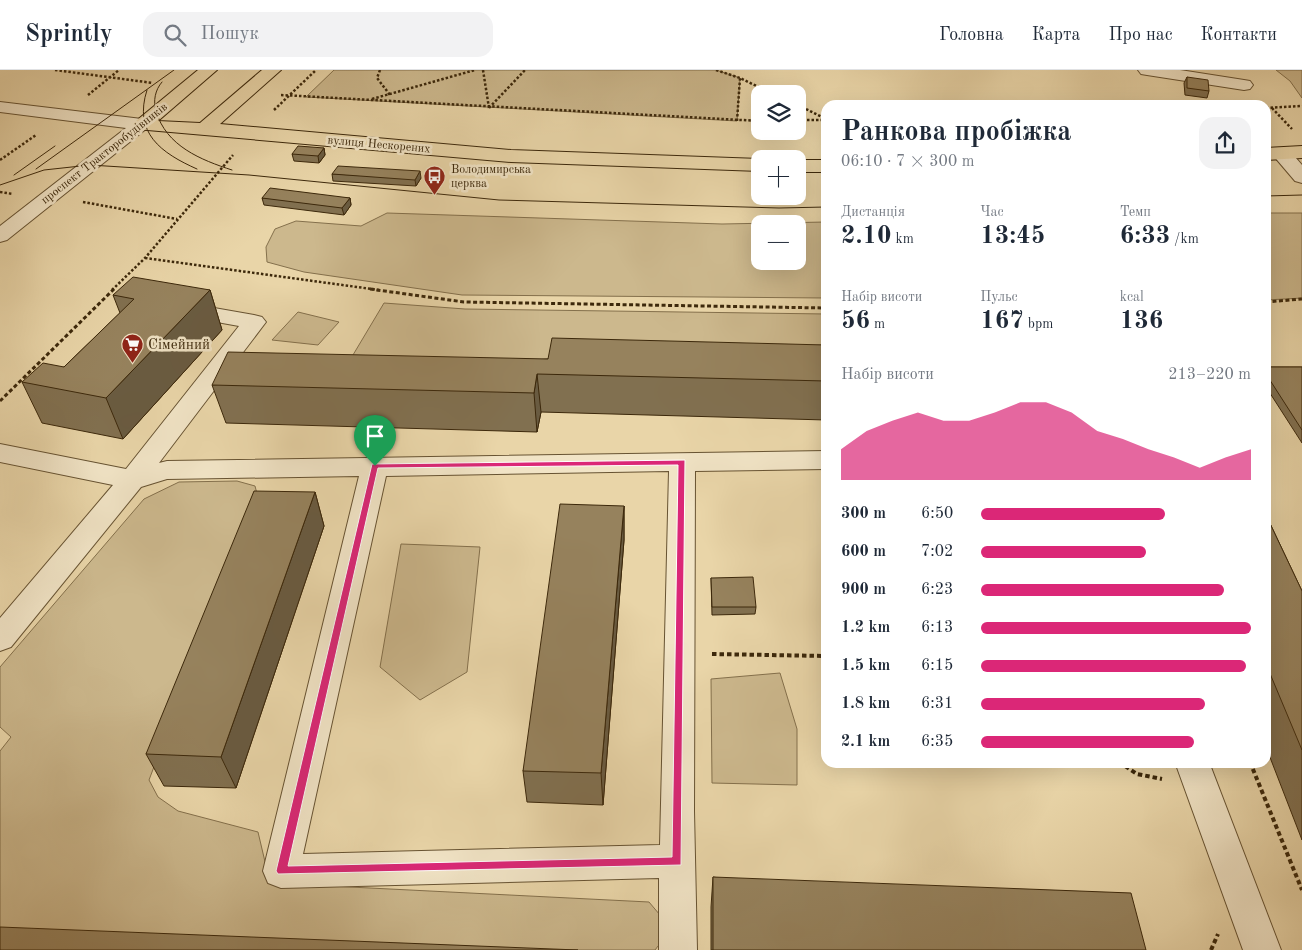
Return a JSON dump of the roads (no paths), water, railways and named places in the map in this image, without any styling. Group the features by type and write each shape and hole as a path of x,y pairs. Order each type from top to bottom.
{"main road":[{"name":"проспект Тракторобудівників","path":"142,125 208,70"},
{"path":"204,129 272,70"},
{"name":"вулиця Нескорених","path":"142,125 511,156 603,161 751,165"},
{"path":"1274,154 1300,144"},
{"path":"806,166 821,166"}],"street":[{"path":"1147,70 1244,85"},
{"name":"вулиця Нескорених","path":"0,107 142,125"},
{"name":"проспект Тракторобудівників","path":"0,236 142,125"},
{"path":"1274,154 1302,177"},
{"path":"0,639 132,480 254,322 162,305"},
{"path":"0,453 132,480 167,470 821,460"},
{"path":"678,950 682,462"},
{"path":"375,466 281,871 678,862"},
{"path":"1194,768 1262,950"}],"tram line":[{"path":"36,169 174,70"},
{"path":"162,82 156,92 155,107 161,123 168,134 186,150 232,170"},
{"path":"147,90 144,118 147,130 153,140 172,156 197,169"},
{"path":"14,175 55,146"},
{"path":"0,185 44,170 90,165 249,175 499,200 779,208 821,207"},
{"path":"1271,196 1302,195"}],"place":[{"name":"Володимирська церква","path":"435,195"},
{"name":"Сімейний","path":"132,363"}]}
